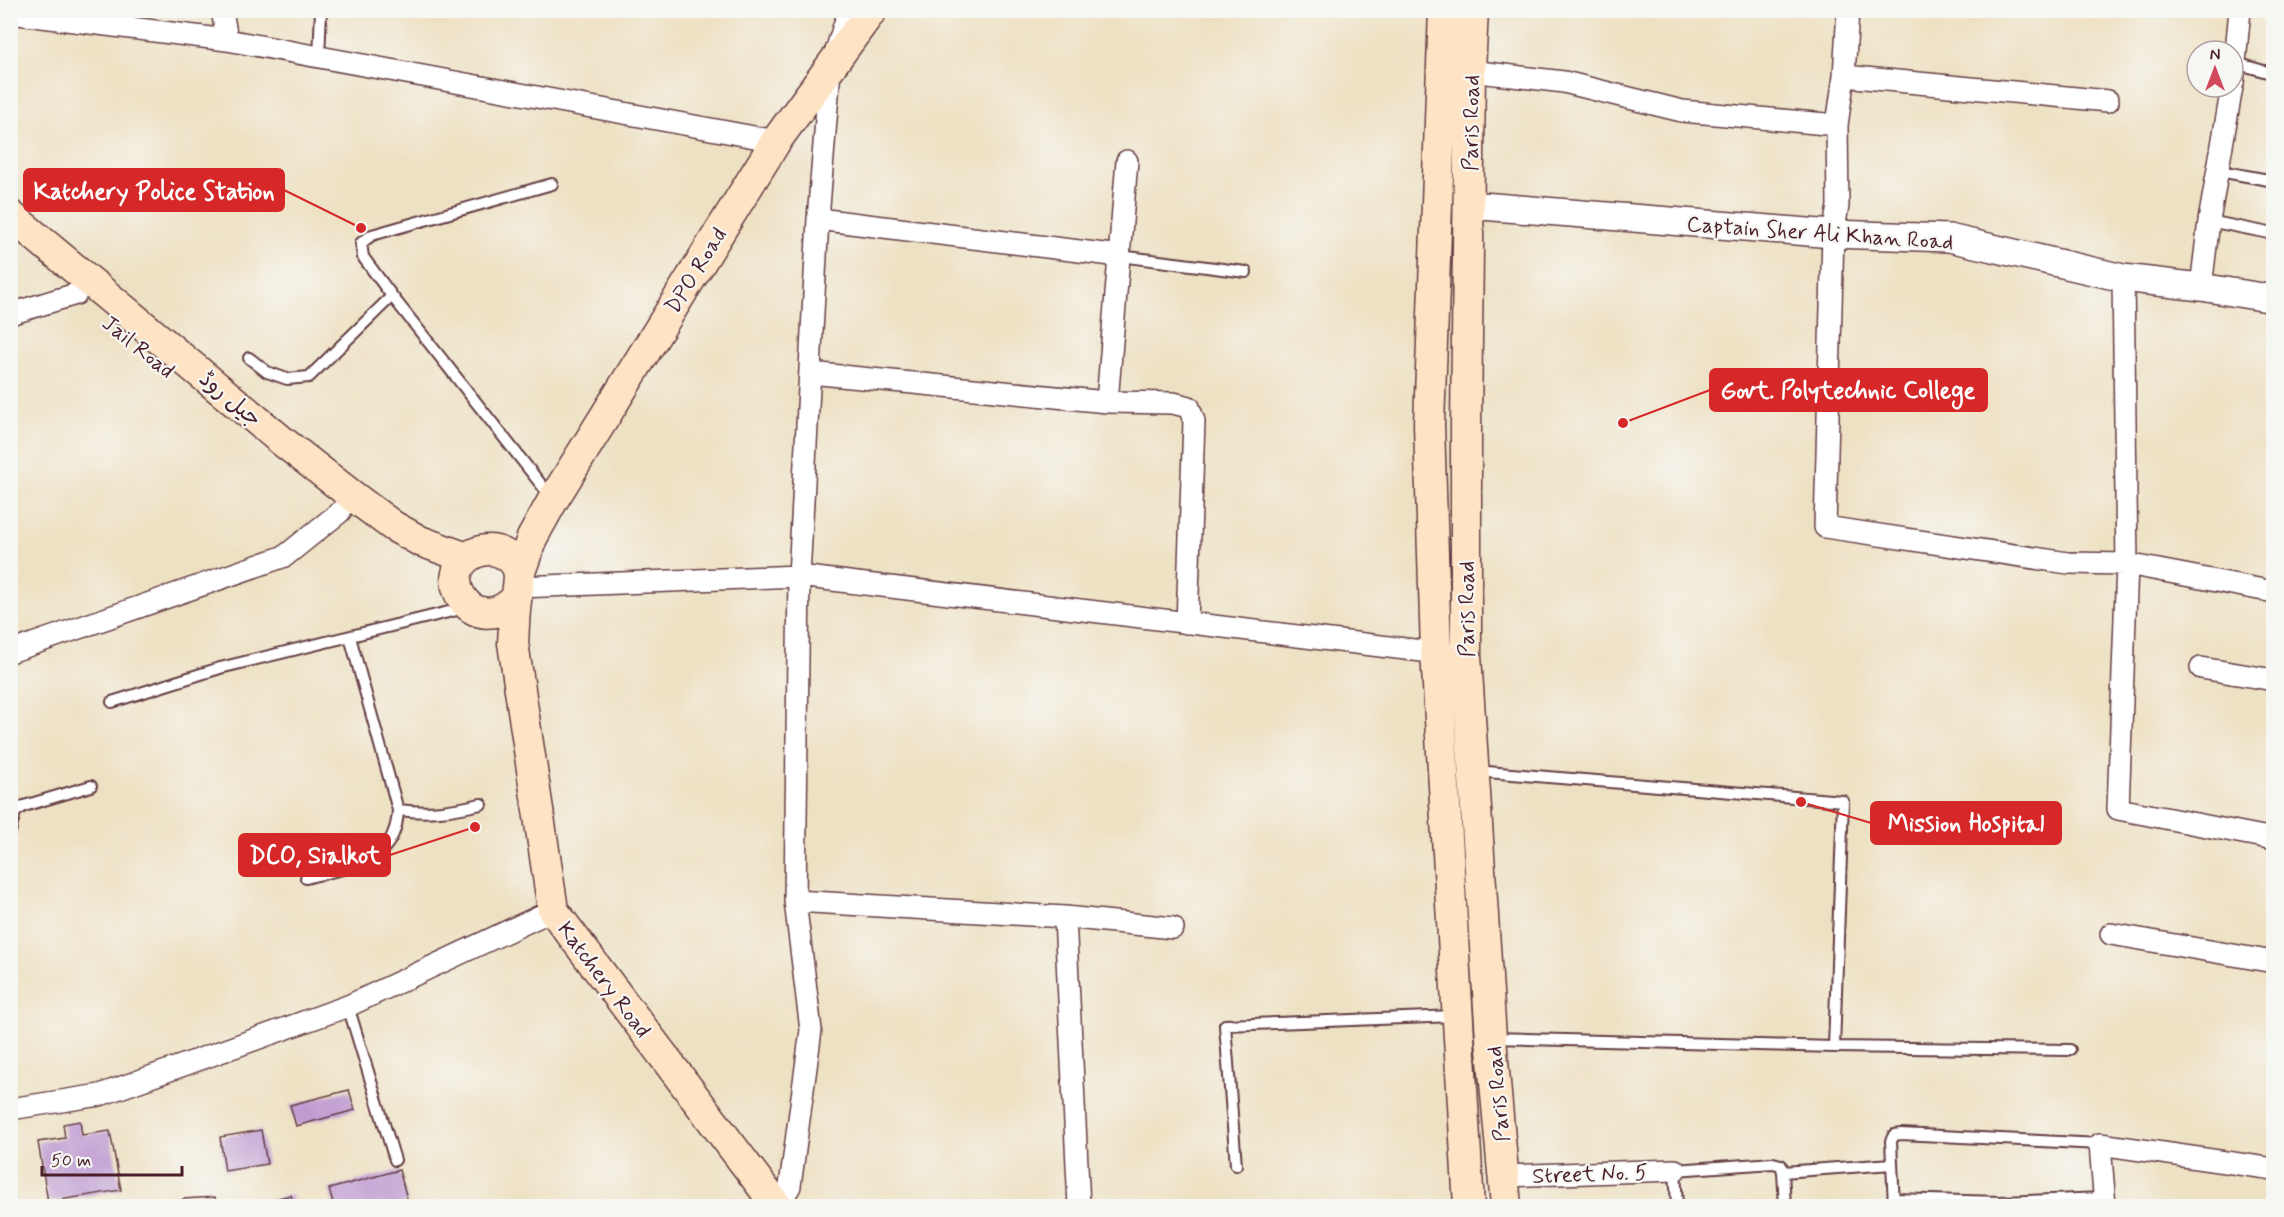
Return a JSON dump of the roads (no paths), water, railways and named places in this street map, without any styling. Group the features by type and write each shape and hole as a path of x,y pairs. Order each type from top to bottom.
{"main road":[{"name":"DPO Road","path":"513,593 532,538 553,500 776,141 872,10"},
{"name":"Paris Road","path":"1444,10 1429,424 1436,652 1469,1206"},
{"name":"Paris Road","path":"1473,10 1470,71 1466,427 1466,656 1491,1038 1506,1206"},
{"name":"جیل روڈ","path":"10,215 87,291 393,526 462,568"},
{"path":"10,240 87,291"},
{"name":"Jail Road","path":"87,291 340,512 384,538 462,568"},
{"path":"1429,424 1466,427"},
{"path":"500,552 515,564 513,593 488,614 468,607 457,590 462,568 479,551 500,552 532,538"},
{"name":"Katchery Road","path":"513,593 513,643 553,910 778,1206"}],"street":[{"path":"222,10 227,40"},
{"path":"778,1206 790,1186 811,1030 795,901 799,576 818,219 830,70 849,10"},
{"path":"1848,10 1844,76 1837,125 1838,206 1833,234 1825,528 2068,563 2127,564 2274,592"},
{"path":"2237,39 2240,10"},
{"path":"10,13 79,16 227,40 776,141"},
{"path":"1470,71 1564,82 1683,111 1837,125"},
{"path":"1844,76 2108,101"},
{"path":"2201,287 2209,221 2231,99"},
{"path":"1107,402 1127,161"},
{"name":"Captain Sher Ali Khan Road","path":"1469,205 1833,234 1949,238 2123,279 2201,287 2274,299"},
{"path":"818,219 1120,256"},
{"path":"2123,279 2127,564 2118,809 2274,840"},
{"path":"10,314 87,291"},
{"path":"810,373 1107,402 1173,403 1189,407 1193,414 1187,623"},
{"path":"10,652 285,556 340,512"},
{"path":"513,593 799,576 1466,656"},
{"path":"2201,668 2274,680"},
{"path":"795,901 1065,916 1173,928"},
{"path":"10,1109 100,1095 348,1006 553,910"},
{"path":"1065,916 1079,1206"},
{"path":"2111,934 2274,962"},
{"path":"2105,1202 2100,1144 2274,1169"},
{"name":"Street No. 5","path":"1504,1176 1675,1170"}],"lane":[{"path":"319,58 321,10"},
{"path":"2245,77 2274,74"},
{"path":"2219,171 2274,181"},
{"path":"552,184 372,235 361,243 363,257 392,296 553,500"},
{"path":"2209,221 2274,234"},
{"path":"1120,256 1246,272"},
{"path":"249,358 267,372 287,379 309,377 392,296"},
{"path":"112,702 220,669 468,607"},
{"path":"306,878 364,862 378,854 390,843 398,827 398,810 350,637"},
{"path":"1475,771 1843,801 1834,1047"},
{"path":"10,832 15,812 24,806 91,786"},
{"path":"398,810 432,813 481,804"},
{"path":"348,1006 395,1160"},
{"path":"1236,1165 1225,1025 1459,1016"},
{"path":"1491,1038 1834,1047 2070,1050"},
{"path":"2100,1144 1894,1135 1891,1141 1894,1203 2105,1202"},
{"path":"1677,1206 1675,1170 1773,1163 1781,1165 1783,1172 1785,1206"},
{"path":"1783,1172 1892,1164"}],"place":[{"name":"Katchery Police Station","path":"361,228"},
{"name":"Govt. Polytechnic College","path":"1623,423"},
{"name":"Mission Hospital","path":"1801,802"},
{"name":"DCO, Sialkot","path":"475,827"}]}
